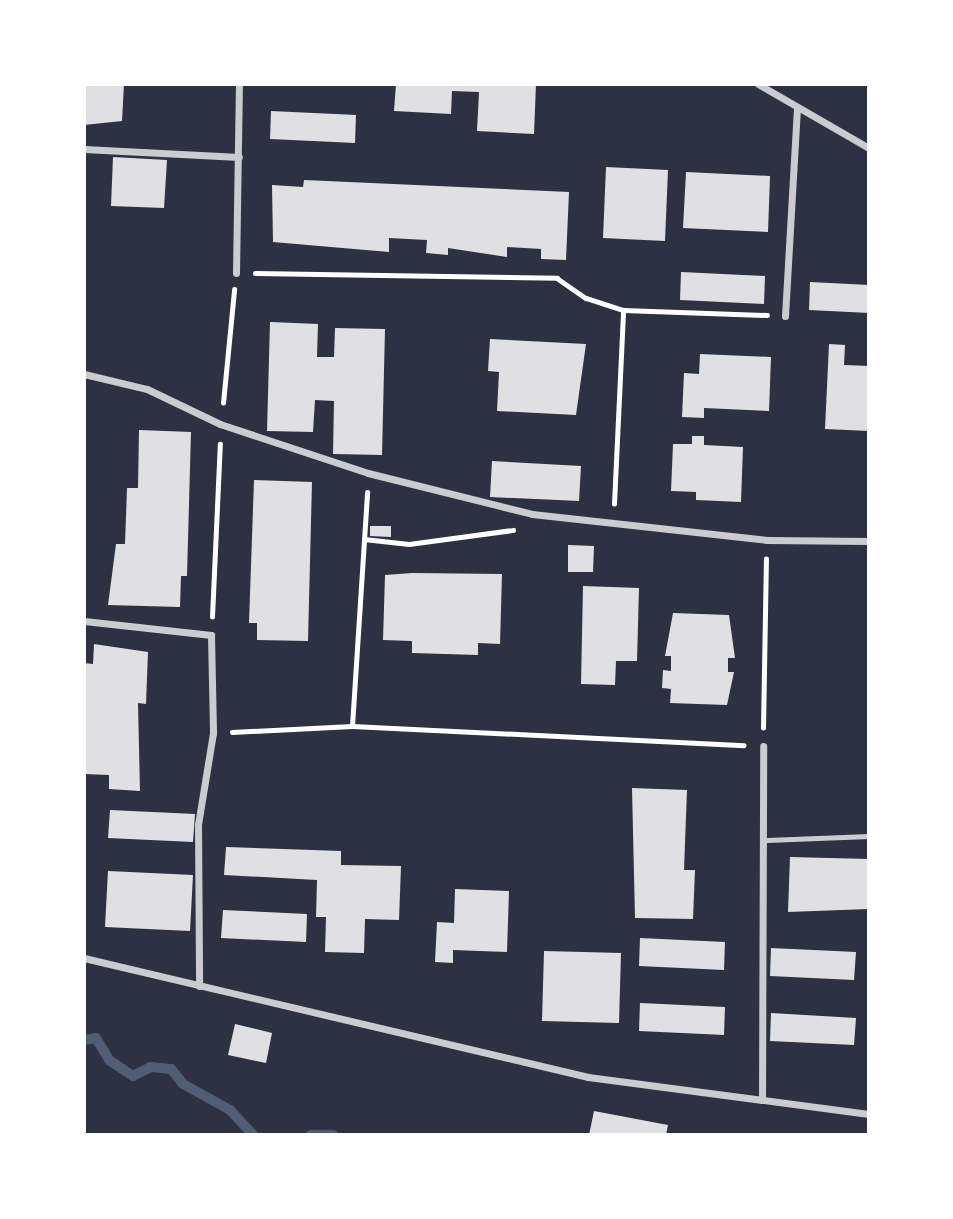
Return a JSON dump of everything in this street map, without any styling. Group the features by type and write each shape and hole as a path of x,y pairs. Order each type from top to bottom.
{"street":[{"path":"236,273 240,84"},
{"path":"758,84 869,148"},
{"path":"785,316 797,107"},
{"path":"84,149 239,157"},
{"path":"84,374 147,389 220,424 368,473 532,514 613,526 767,540 869,541"},
{"path":"84,621 211,635 213,733 198,825 200,986"},
{"path":"762,1100 767,841 763,746"},
{"path":"84,958 587,1077 869,1114"}],"lane":[{"path":"767,841 869,836"}],"path":[{"path":"211,635 220,424 236,273 557,278 586,298 622,310 785,316"},
{"path":"613,526 622,310"},
{"path":"352,726 368,473"},
{"path":"364,539 409,544 508,535 532,514"},
{"path":"213,733 352,726 763,746 767,540"}],"building":[{"path":"84,84 124,84 122,121 84,125"},
{"path":"396,84 536,84 534,134 477,131 479,92 452,91 451,114 394,111"},
{"path":"271,111 356,115 355,143 270,139"},
{"path":"113,157 167,160 164,208 111,206"},
{"path":"606,167 668,170 665,241 603,238"},
{"path":"686,172 770,176 768,232 683,228"},
{"path":"304,180 569,192 566,260 541,259 541,249 507,247 507,257 448,248 448,255 426,253 427,240 389,238 389,252 273,242 272,185 303,187"},
{"path":"681,272 765,276 764,304 680,300"},
{"path":"810,282 869,285 869,313 809,310"},
{"path":"270,322 318,324 317,357 334,357 335,328 385,329 382,455 333,454 334,401 315,400 313,432 267,431"},
{"path":"490,339 586,344 576,415 497,411 499,372 488,371"},
{"path":"829,344 845,345 844,365 869,366 869,431 825,429"},
{"path":"700,354 771,357 769,411 704,408 704,418 682,417 684,373 699,374"},
{"path":"139,430 191,432 187,576 181,576 180,607 108,605 116,544 125,544 127,488 138,488"},
{"path":"692,436 704,436 704,445 743,447 741,502 696,500 696,492 671,491 673,444 692,444"},
{"path":"492,461 581,466 579,501 490,497"},
{"path":"254,480 312,482 308,641 257,640 257,623 249,623"},
{"path":"370,526 391,526 391,537 370,536"},
{"path":"568,545 594,546 593,572 568,572"},
{"path":"502,574 500,644 478,643 478,655 412,653 412,641 383,640 385,575"},
{"path":"583,586 639,588 637,661 616,661 615,685 581,684"},
{"path":"673,613 729,615 735,658 728,658 728,672 734,672 727,705 670,703 671,689 662,688 663,670 671,671 671,656 665,656"},
{"path":"94,644 148,652 146,704 138,703 140,791 109,789 109,775 84,774 84,663 93,664"},
{"path":"632,788 687,790 684,870 695,870 693,919 635,918"},
{"path":"110,810 195,814 193,842 108,838"},
{"path":"226,847 341,851 341,865 401,866 399,920 365,919 364,953 325,952 326,917 316,917 317,880 224,875"},
{"path":"790,857 869,859 869,909 788,912"},
{"path":"108,871 193,875 190,931 105,927"},
{"path":"455,889 509,891 507,952 453,950 453,963 435,962 437,922 454,923"},
{"path":"223,910 307,914 306,942 221,938"},
{"path":"640,938 725,942 724,970 639,966"},
{"path":"771,948 856,952 854,980 770,976"},
{"path":"544,951 621,953 619,1023 542,1021"},
{"path":"640,1003 725,1007 724,1035 639,1031"},
{"path":"771,1013 856,1018 854,1045 770,1041"},
{"path":"235,1024 272,1033 266,1063 228,1055"},
{"path":"594,1111 668,1125 666,1135 589,1135"}],"waterway":[{"path":"84,1040 96,1038 109,1060 133,1076 151,1067 171,1069 183,1084 230,1110 253,1135"},
{"path":"311,1135 333,1135"}]}
